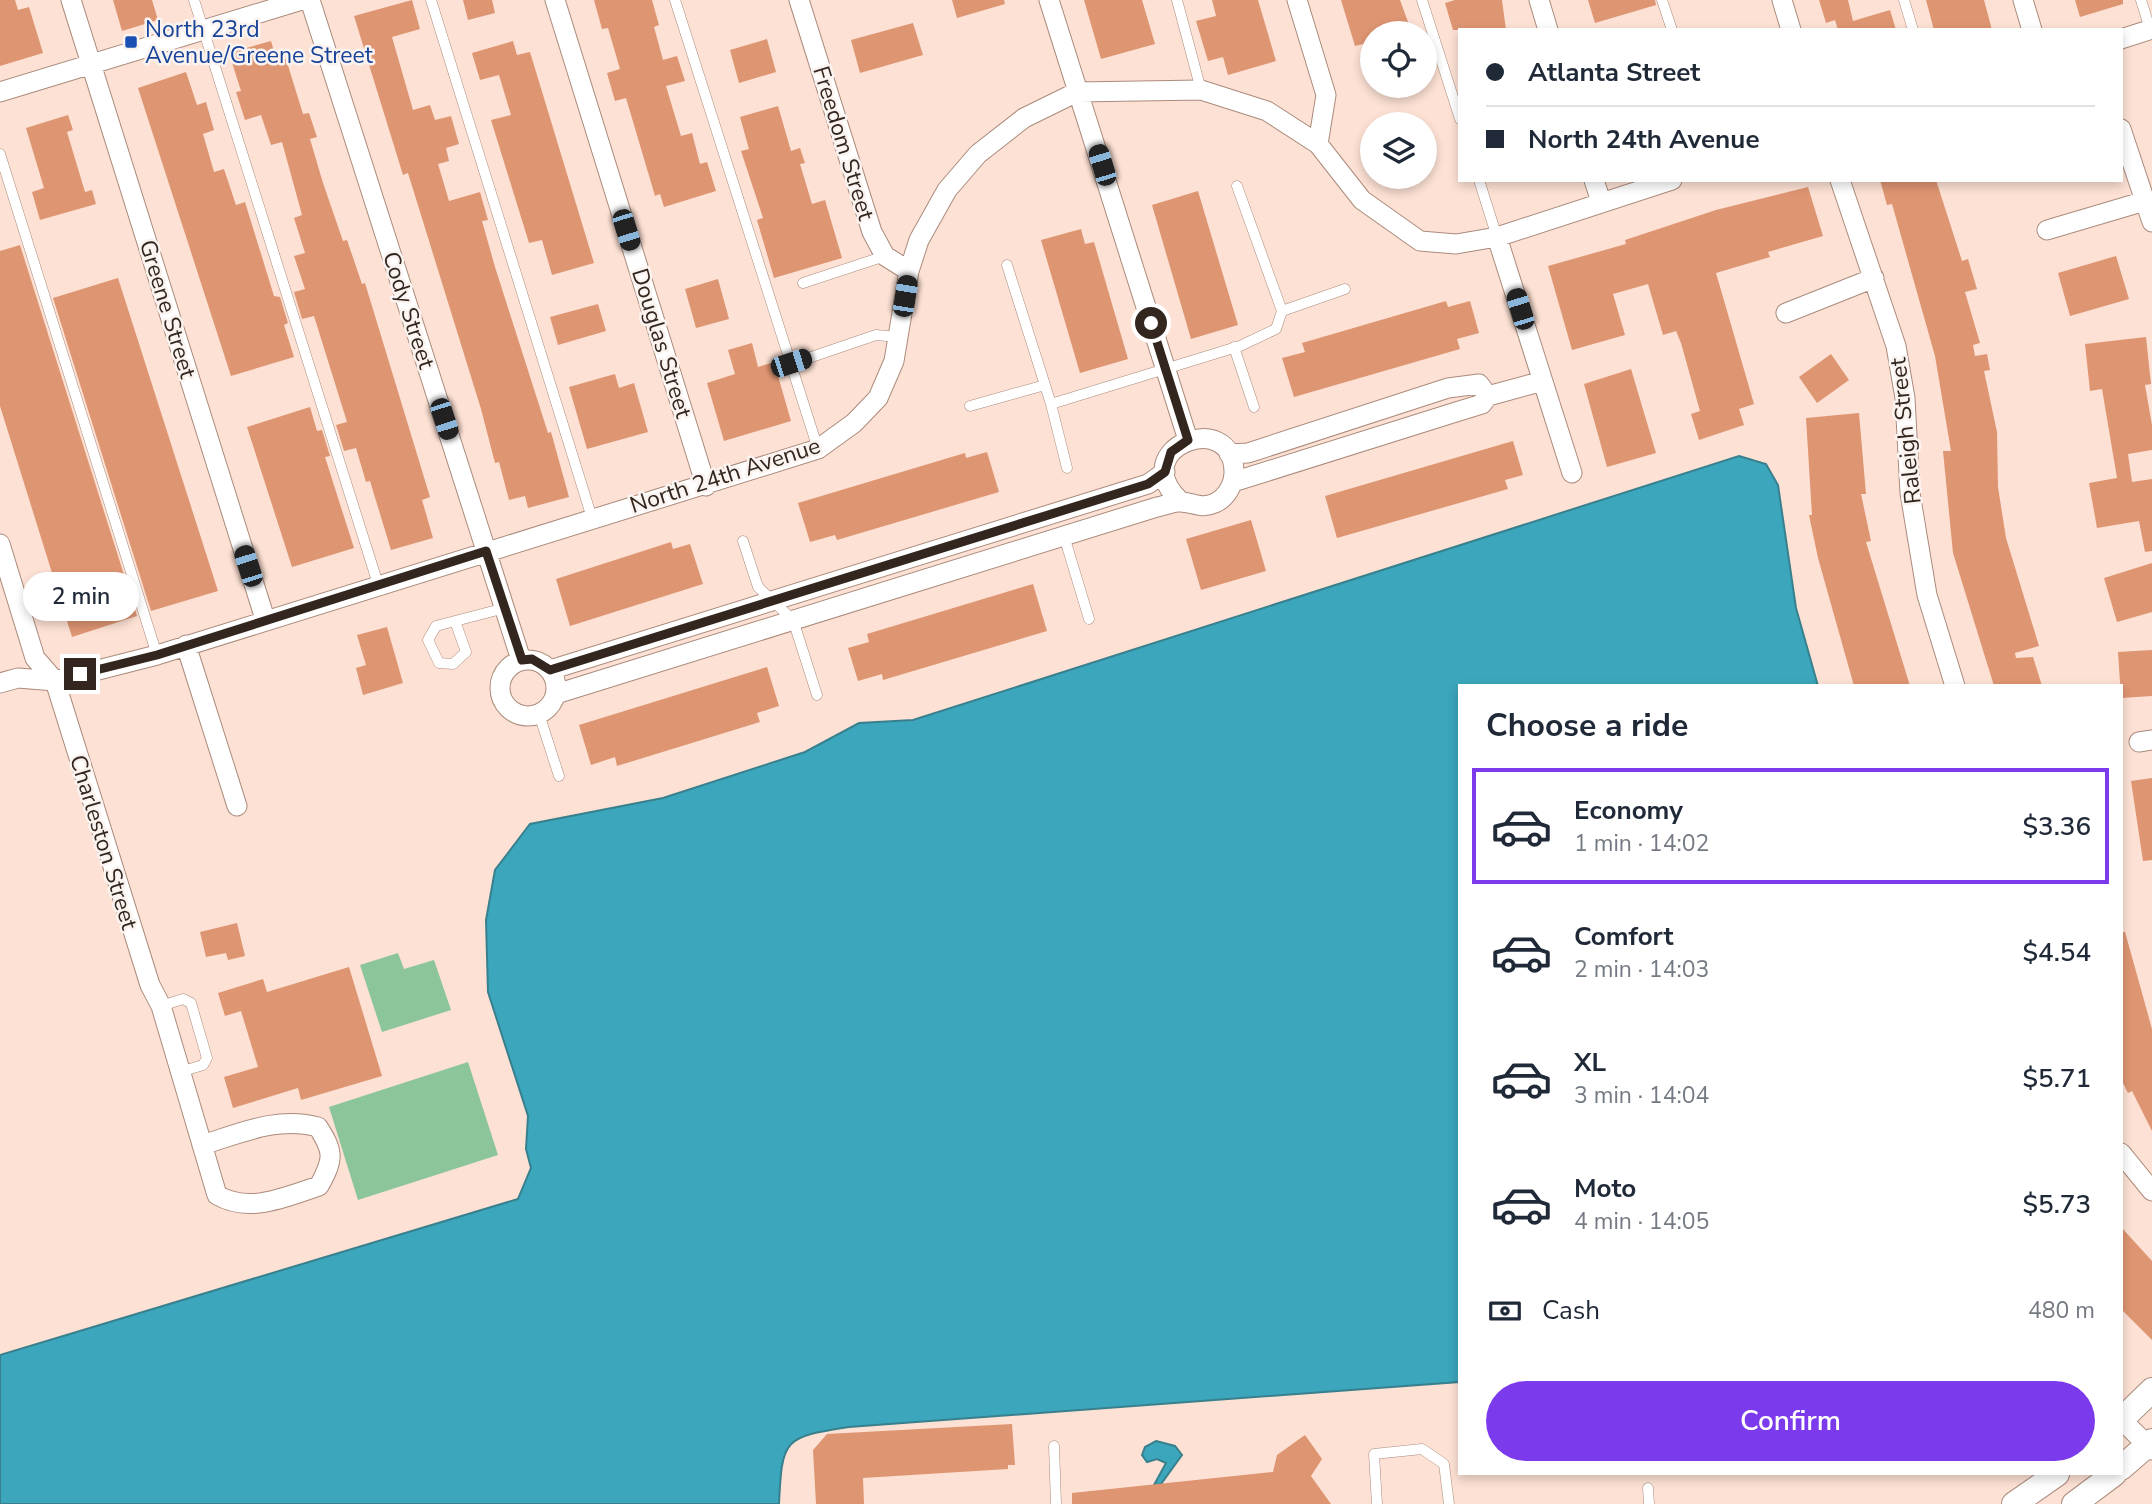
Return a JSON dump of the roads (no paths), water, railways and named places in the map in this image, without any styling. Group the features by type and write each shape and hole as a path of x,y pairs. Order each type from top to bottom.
{"street":[{"name":"Greene Street","path":"71,0 265,619"},
{"path":"0,92 302,0"},
{"name":"Cody Street","path":"310,0 522,660"},
{"name":"Douglas Street","path":"555,0 706,486"},
{"name":"Freedom Street","path":"799,0 872,232 885,256"},
{"path":"1049,0 1077,92 1086,110 1188,440"},
{"path":"1297,0 1326,95 1318,144"},
{"path":"1539,0 1547,28"},
{"path":"1782,0 1790,28"},
{"path":"2023,0 2031,28"},
{"path":"2123,38 2151,29"},
{"name":"North 24th Avenue","path":"0,683 18,678 55,681 157,655 265,619 592,518 706,486 818,449 854,423 878,398 894,361 909,271 919,240 947,190 978,154 1024,118 1077,92 1201,90 1267,111 1318,144 1362,200 1420,241 1456,244 1497,237 1666,182"},
{"path":"2123,135 2152,222"},
{"path":"1595,182 1601,202"},
{"name":"Raleigh Street","path":"1841,182 1896,346 1905,398 1910,493 1927,595 1954,684"},
{"path":"2047,230 2145,201"},
{"path":"1497,237 1572,472"},
{"path":"885,256 909,271"},
{"path":"1786,313 1874,278"},
{"path":"1233,482 1229,454 1211,439 1188,440 1171,452 1165,472 1172,494 1180,501 1205,507 1218,502 1233,482 1482,404 1488,397 1543,381"},
{"path":"1229,454 1248,453 1448,388 1479,384 1488,397"},
{"path":"550,670 1148,484 1165,472"},
{"path":"556,694 1180,501"},
{"name":"Charleston Street","path":"0,544 36,658 55,681 150,985 161,1006 180,1072 217,1195 234,1205 268,1202 319,1186 329,1168 331,1148 317,1127 298,1121 280,1122 202,1145"},
{"path":"186,645 237,806"},
{"path":"532,659 550,670 555,677 556,694 552,702 538,714 530,716 512,711 501,696 502,678 506,670 522,660 532,659"},
{"path":"2123,1155 2152,1191"},
{"path":"2123,1417 2152,1390"},
{"path":"2123,1421 2150,1446 2123,1466"},
{"path":"2014,1504 2056,1475"},
{"path":"2074,1504 2114,1475"}],"lane":[{"path":"194,0 378,584"},
{"path":"431,0 592,518"},
{"path":"675,0 818,449"},
{"path":"1177,0 1201,90"},
{"path":"1422,0 1458,113"},
{"path":"1662,0 1671,28"},
{"path":"1904,0 1912,28"},
{"path":"2141,0 2151,29"},
{"path":"0,154 157,655"},
{"path":"1480,182 1497,237"},
{"path":"1051,404 1234,347 1276,329 1282,311 1237,186"},
{"path":"803,283 885,256"},
{"path":"1007,265 1051,404 1067,468"},
{"path":"1282,311 1345,289"},
{"path":"791,363 876,335 898,337"},
{"path":"1234,347 1254,407"},
{"path":"970,406 1045,385"},
{"path":"1064,536 1089,619"},
{"path":"743,541 758,587 793,620 817,695"},
{"path":"456,621 466,652 453,664 439,663 428,640 430,632 436,626 505,608"},
{"path":"538,714 559,776"},
{"path":"161,1006 183,999 191,1003 207,1058 203,1065 180,1072"},
{"path":"1054,1446 1056,1504"},
{"path":"1377,1504 1374,1454 1422,1449 1444,1464 1449,1504"},
{"path":"1648,1488 1649,1504"}],"water":[{"path":"1739,456 1766,464 1778,485 1796,608 1817,684 1458,684 1458,1382 827,1430 799,1438 785,1453 779,1504 0,1504 0,1355 518,1199 531,1168 526,1149 528,1116 488,992 486,920 495,870 530,824 663,798 805,752 859,723 913,720"},
{"path":"1156,1441 1175,1446 1182,1455 1161,1484 1154,1485 1166,1463 1157,1459 1147,1462 1142,1455 1145,1447"}],"place":[{"name":"North 23rd Avenue/Greene Street","path":"131,42"}]}
